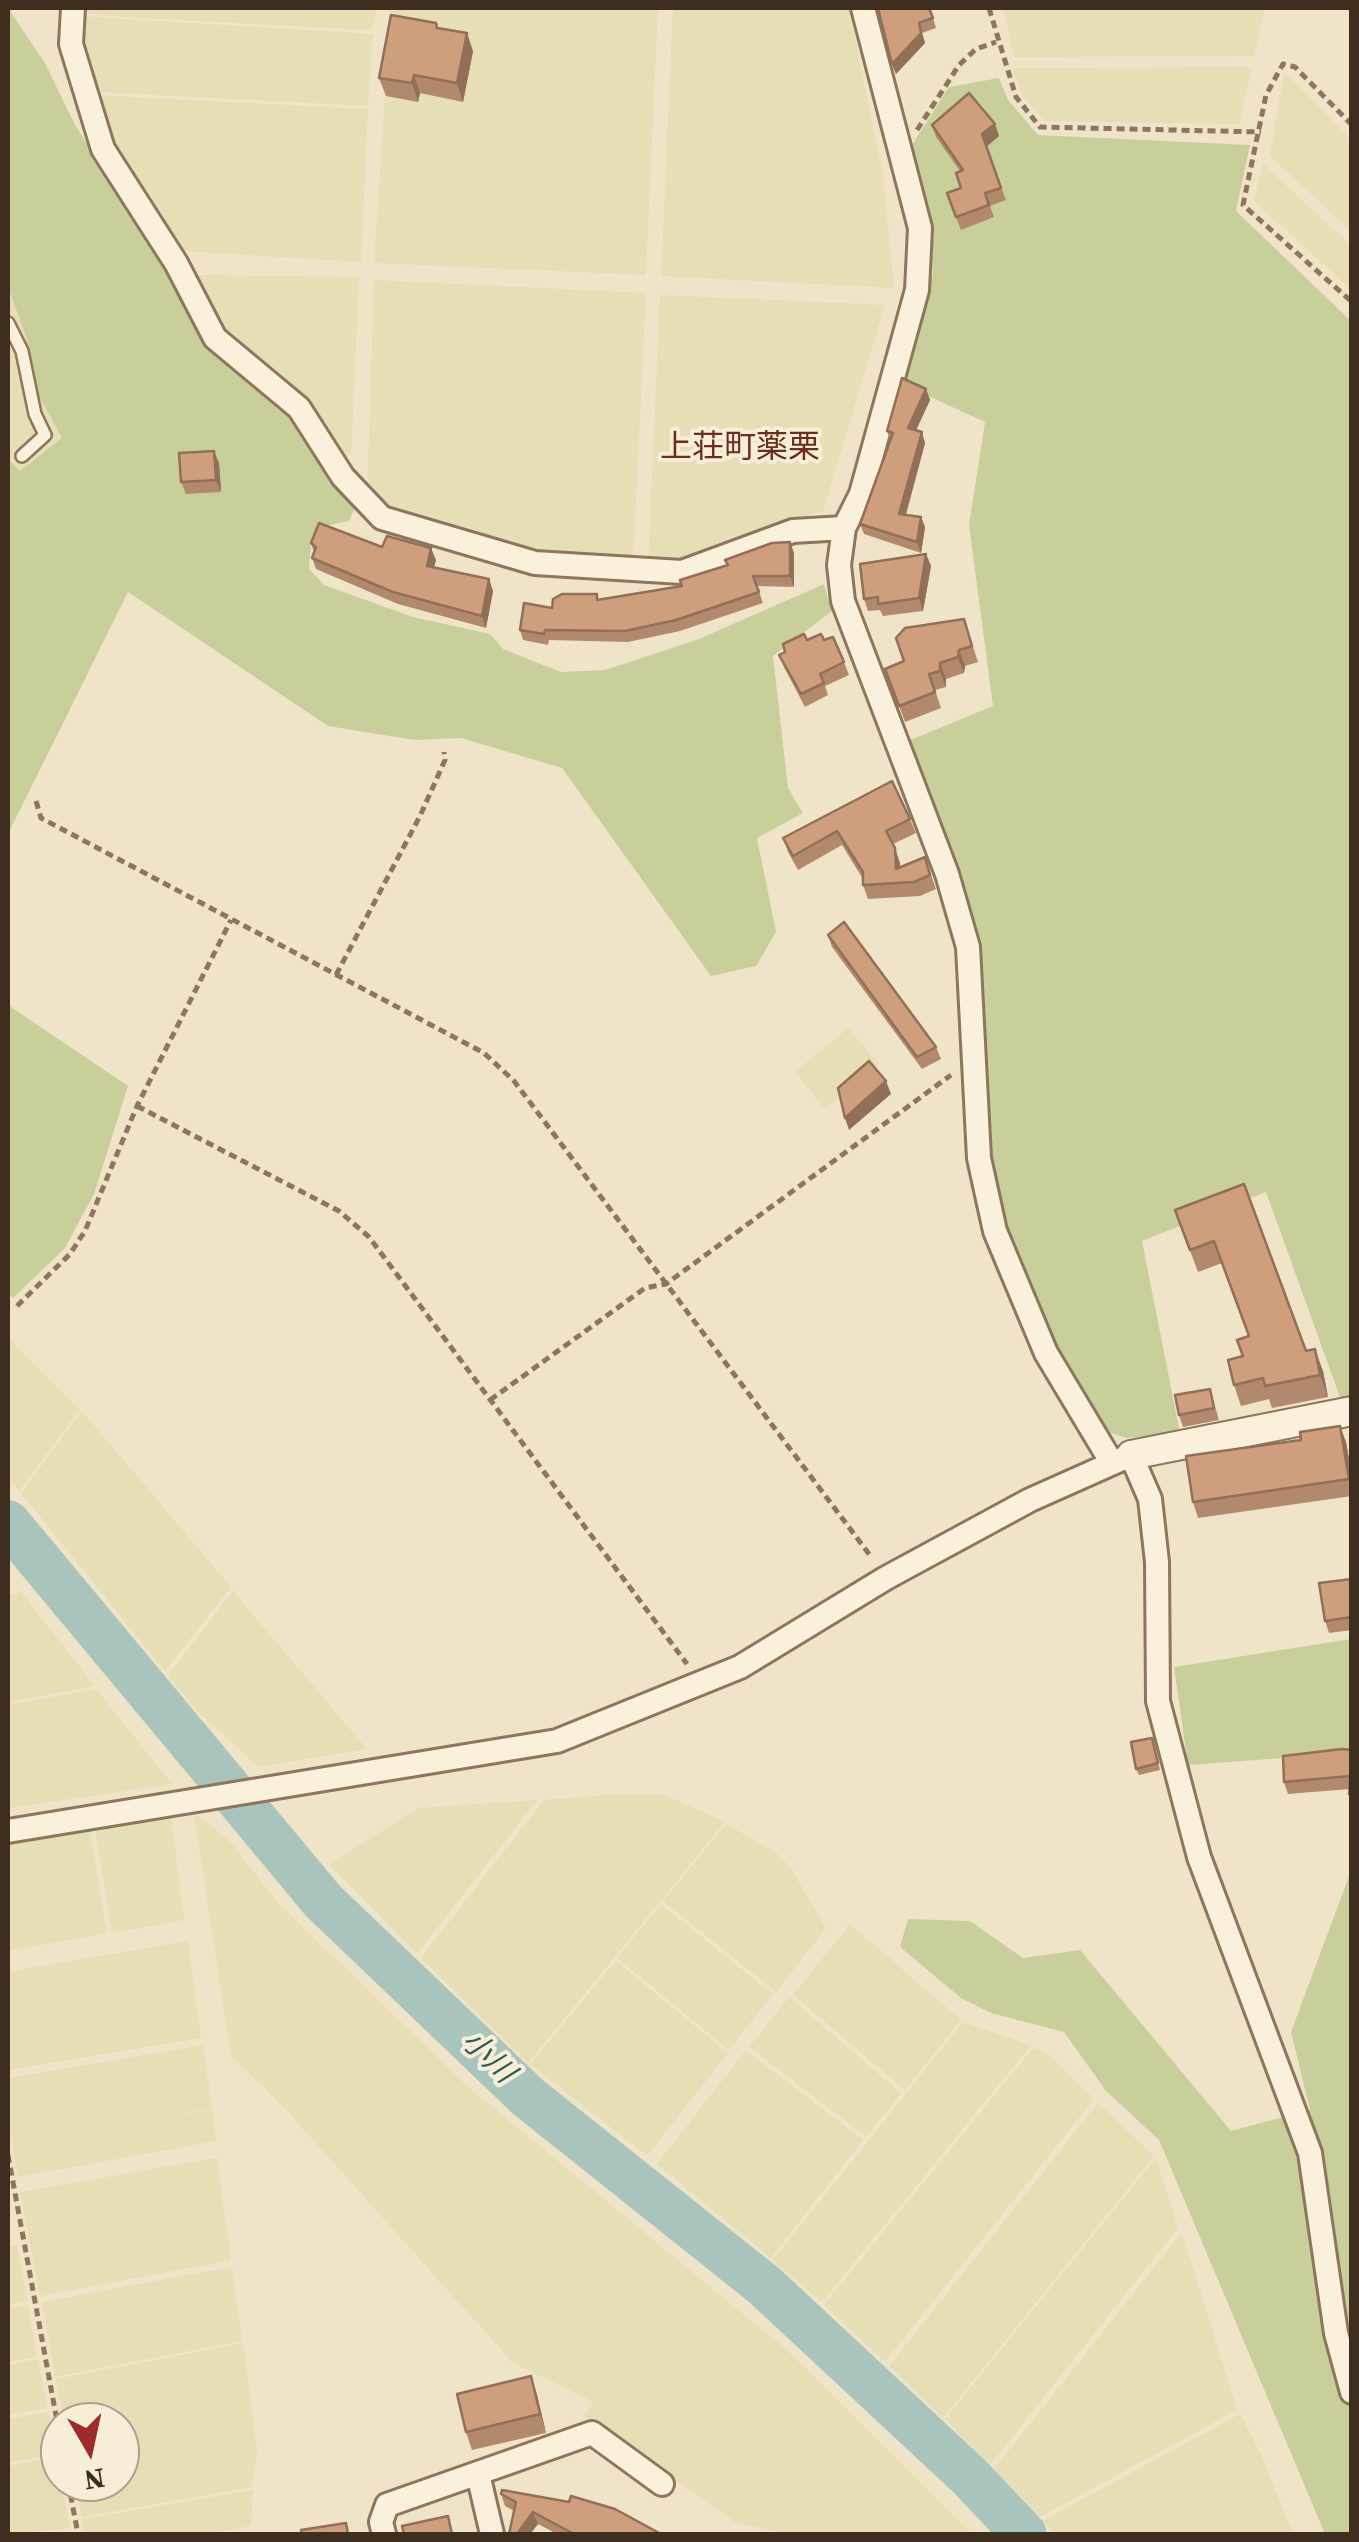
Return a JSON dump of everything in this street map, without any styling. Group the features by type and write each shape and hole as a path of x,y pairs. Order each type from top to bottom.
{"street":[{"path":"73,8 71,44 103,148 176,263 216,338 299,408 343,478 382,518 535,563 682,572 792,531 844,528"},
{"path":"863,8 920,228 917,290 860,494 844,528 839,565 843,601 947,874 968,947 979,1158 994,1230 1046,1353 1150,1498 1157,1562 1158,1701 1199,1857 1310,2153 1336,2334 1352,2392"},
{"path":"8,1830 556,1741 740,1667 886,1578 1030,1500 1122,1459 1352,1411"},
{"path":"384,2534 381,2522 387,2505 592,2433 662,2484"},
{"path":"478,2474 492,2534"}],"lane":[{"path":"8,323 22,351 36,414 45,435 22,456"}],"path":[{"path":"989,8 996,42 1016,97 1040,127 1261,132"},
{"path":"901,148 960,65 976,49 996,42"},
{"path":"1352,124 1295,67 1283,64 1266,95 1244,205 1352,302"},
{"path":"336,976 420,816 444,752"},
{"path":"36,801 41,818 484,1053 514,1081 886,1578"},
{"path":"17,1306 70,1254 85,1231 137,1106 231,920"},
{"path":"490,1400 645,1288 666,1284 973,1058"},
{"path":"137,1106 340,1211 369,1237 701,1682"},
{"path":"8,2155 54,2402"},
{"path":"72,2502 78,2534"}],"shaded area":[{"path":"80,8 377,8 372,30 134,18 80,13"},
{"path":"391,8 658,8 646,275 374,263"},
{"path":"673,8 849,8 883,175 894,288 661,276"},
{"path":"1003,8 1265,8 1254,56 1014,57"},
{"path":"80,16 373,34 368,106 94,92 78,43"},
{"path":"1252,67 1239,124 1044,121 1023,95 1012,68"},
{"path":"1284,71 1351,140 1351,231 1270,156"},
{"path":"94,95 368,109 361,262 183,251 122,166"},
{"path":"1263,164 1351,245 1351,290 1254,201"},
{"path":"196,275 359,277 351,455 339,458 303,395 240,347 217,317"},
{"path":"374,280 646,293 633,562 560,560 413,517 367,499"},
{"path":"8,287 26,337 36,391 62,438 20,471 8,459"},
{"path":"660,295 885,305 823,511 732,537 681,559 648,564"},
{"path":"848,1028 879,1064 825,1109 795,1072"},
{"path":"8,1337 80,1409 19,1491 8,1477"},
{"path":"82,1411 231,1587 165,1671 21,1493"},
{"path":"233,1591 367,1749 258,1767 195,1709 168,1675"},
{"path":"21,1592 95,1686 8,1702 8,1595"},
{"path":"96,1689 172,1784 8,1808 8,1705"},
{"path":"665,1795 725,1822 528,2063 421,1958 544,1800"},
{"path":"537,1800 417,1954 329,1865 418,1808"},
{"path":"194,1813 229,1840 276,1901 466,2085 788,2351 973,2534 787,2534 735,2522 584,2416 594,2402 513,2363 287,2111 231,2056"},
{"path":"171,1816 184,1920 112,1933 95,1828"},
{"path":"726,1824 775,1852 790,1867 826,1928 776,1992 663,1901"},
{"path":"90,1829 107,1933 8,1951 8,1843"},
{"path":"661,1904 773,1994 729,2050 617,1958"},
{"path":"850,1924 961,2020 905,2090 793,1995"},
{"path":"188,1941 201,2038 8,2070 8,1972"},
{"path":"616,1961 728,2053 647,2156 530,2064"},
{"path":"789,1997 901,2093 866,2137 749,2047"},
{"path":"963,2022 1031,2045 822,2302 773,2260"},
{"path":"203,2045 212,2108 136,2122 212,2109 216,2141 18,2177 8,2120 8,2078"},
{"path":"1033,2048 1046,2052 1094,2099 885,2362 824,2305"},
{"path":"746,2050 863,2140 771,2258 657,2164"},
{"path":"1098,2103 1154,2156 943,2418 889,2366"},
{"path":"217,2158 231,2260 40,2296 20,2192"},
{"path":"1156,2158 1178,2228 990,2465 945,2419"},
{"path":"1182,2232 1237,2410 1040,2517 994,2469"},
{"path":"17,2245 27,2301 8,2304 8,2247"},
{"path":"232,2267 242,2341 55,2377 42,2302"},
{"path":"28,2305 37,2357 8,2362 8,2308"},
{"path":"243,2343 257,2449 252,2487 82,2517 79,2502 140,2502 140,2402 60,2402 56,2379"},
{"path":"38,2359 46,2402 40,2402 40,2409 8,2415 8,2365"},
{"path":"40,2413 40,2457 8,2463 8,2419"},
{"path":"1240,2414 1261,2454 1293,2534 1055,2534 1042,2521"},
{"path":"40,2460 40,2502 65,2502 70,2528 8,2534 8,2466"},
{"path":"253,2490 251,2526 204,2534 85,2534 82,2519"}],"green space":[{"path":"8,8 45,63 74,123 214,349 287,404 355,507 349,521 325,526 311,546 309,569 324,585 413,617 490,634 503,649 561,672 605,670 699,639 824,584 832,611 773,656 788,788 803,813 757,838 776,932 756,966 711,976 562,768 461,738 414,740 328,726 128,592 8,834 8,459 20,471 62,438 36,391 26,337 8,287"},
{"path":"999,78 1008,100 1038,135 1250,145 1236,211 1351,321 1351,1397 1341,1400 1266,1192 1142,1241 1180,1433 1126,1438 1102,1430 1072,1384 1007,1239 988,1149 980,1015 903,743 993,706 969,525 985,422 900,383 933,273 931,238 910,148 949,87"},
{"path":"8,1005 128,1086 94,1194 65,1248 13,1298 8,1293"},
{"path":"1351,1639 1351,1753 1188,1765 1174,1667"},
{"path":"1351,1871 1351,2534 1325,2534 1159,2140 1106,2091 1064,2032 991,2013 961,1998 900,1947 908,1919 970,1921 1023,1958 1080,1950 1231,2131 1310,2110 1291,2032"}],"building":[{"path":"878,8 929,8 933,18 919,23 921,33 892,64"},
{"path":"391,15 467,33 457,83 414,75 412,83 379,78"},
{"path":"969,93 995,124 982,134 1001,188 985,193 989,205 956,217 947,193 961,188 956,173 963,170 932,125"},
{"path":"902,378 926,389 908,428 922,432 899,514 921,517 917,542 860,524 893,433 887,431"},
{"path":"214,451 216,480 181,482 179,453"},
{"path":"319,523 382,547 387,536 431,548 427,566 489,579 482,616 393,592 312,558 316,547 311,543"},
{"path":"790,542 790,576 753,576 759,592 676,620 625,631 545,630 544,634 520,630 524,603 552,608 553,599 562,594 597,594 597,600 682,586 680,580 728,565 725,560 772,543"},
{"path":"926,554 919,598 878,604 878,597 864,599 860,564"},
{"path":"964,619 972,646 959,650 958,657 940,663 940,671 929,674 935,692 899,706 885,669 904,661 896,638 905,628"},
{"path":"804,634 807,640 821,634 824,640 833,637 844,662 820,674 824,683 801,694 779,655 785,652 783,644"},
{"path":"892,781 910,819 886,831 895,848 896,869 925,857 930,875 914,882 863,885 863,872 837,831 793,856 783,838"},
{"path":"844,922 936,1047 917,1057 828,935"},
{"path":"869,1061 886,1081 845,1118 838,1088"},
{"path":"1244,1184 1306,1351 1315,1349 1320,1375 1265,1386 1263,1378 1234,1385 1228,1360 1243,1356 1237,1340 1249,1336 1214,1241 1190,1250 1175,1210"},
{"path":"1210,1389 1214,1408 1179,1415 1175,1395"},
{"path":"1340,1426 1349,1479 1193,1502 1186,1456 1301,1440 1300,1432"},
{"path":"1352,1579 1352,1617 1325,1621 1319,1583"},
{"path":"1152,1738 1158,1763 1136,1769 1131,1742"},
{"path":"1352,1750 1352,1795 1350,1776 1284,1782 1283,1756"},
{"path":"531,2376 540,2414 466,2432 457,2394"},
{"path":"502,2490 569,2502 571,2496 615,2509 661,2534 574,2534 533,2512 517,2534 509,2534 516,2502 501,2494"},
{"path":"448,2516 452,2534 404,2534 402,2526"},
{"path":"346,2523 348,2534 302,2534 301,2530"}],"waterway":[{"name":"小川","path":"8,1523 323,1901 528,2097 765,2286 969,2476 1024,2534"}],"district":[{"name":"上荘町薬栗","path":"740,449"}]}
